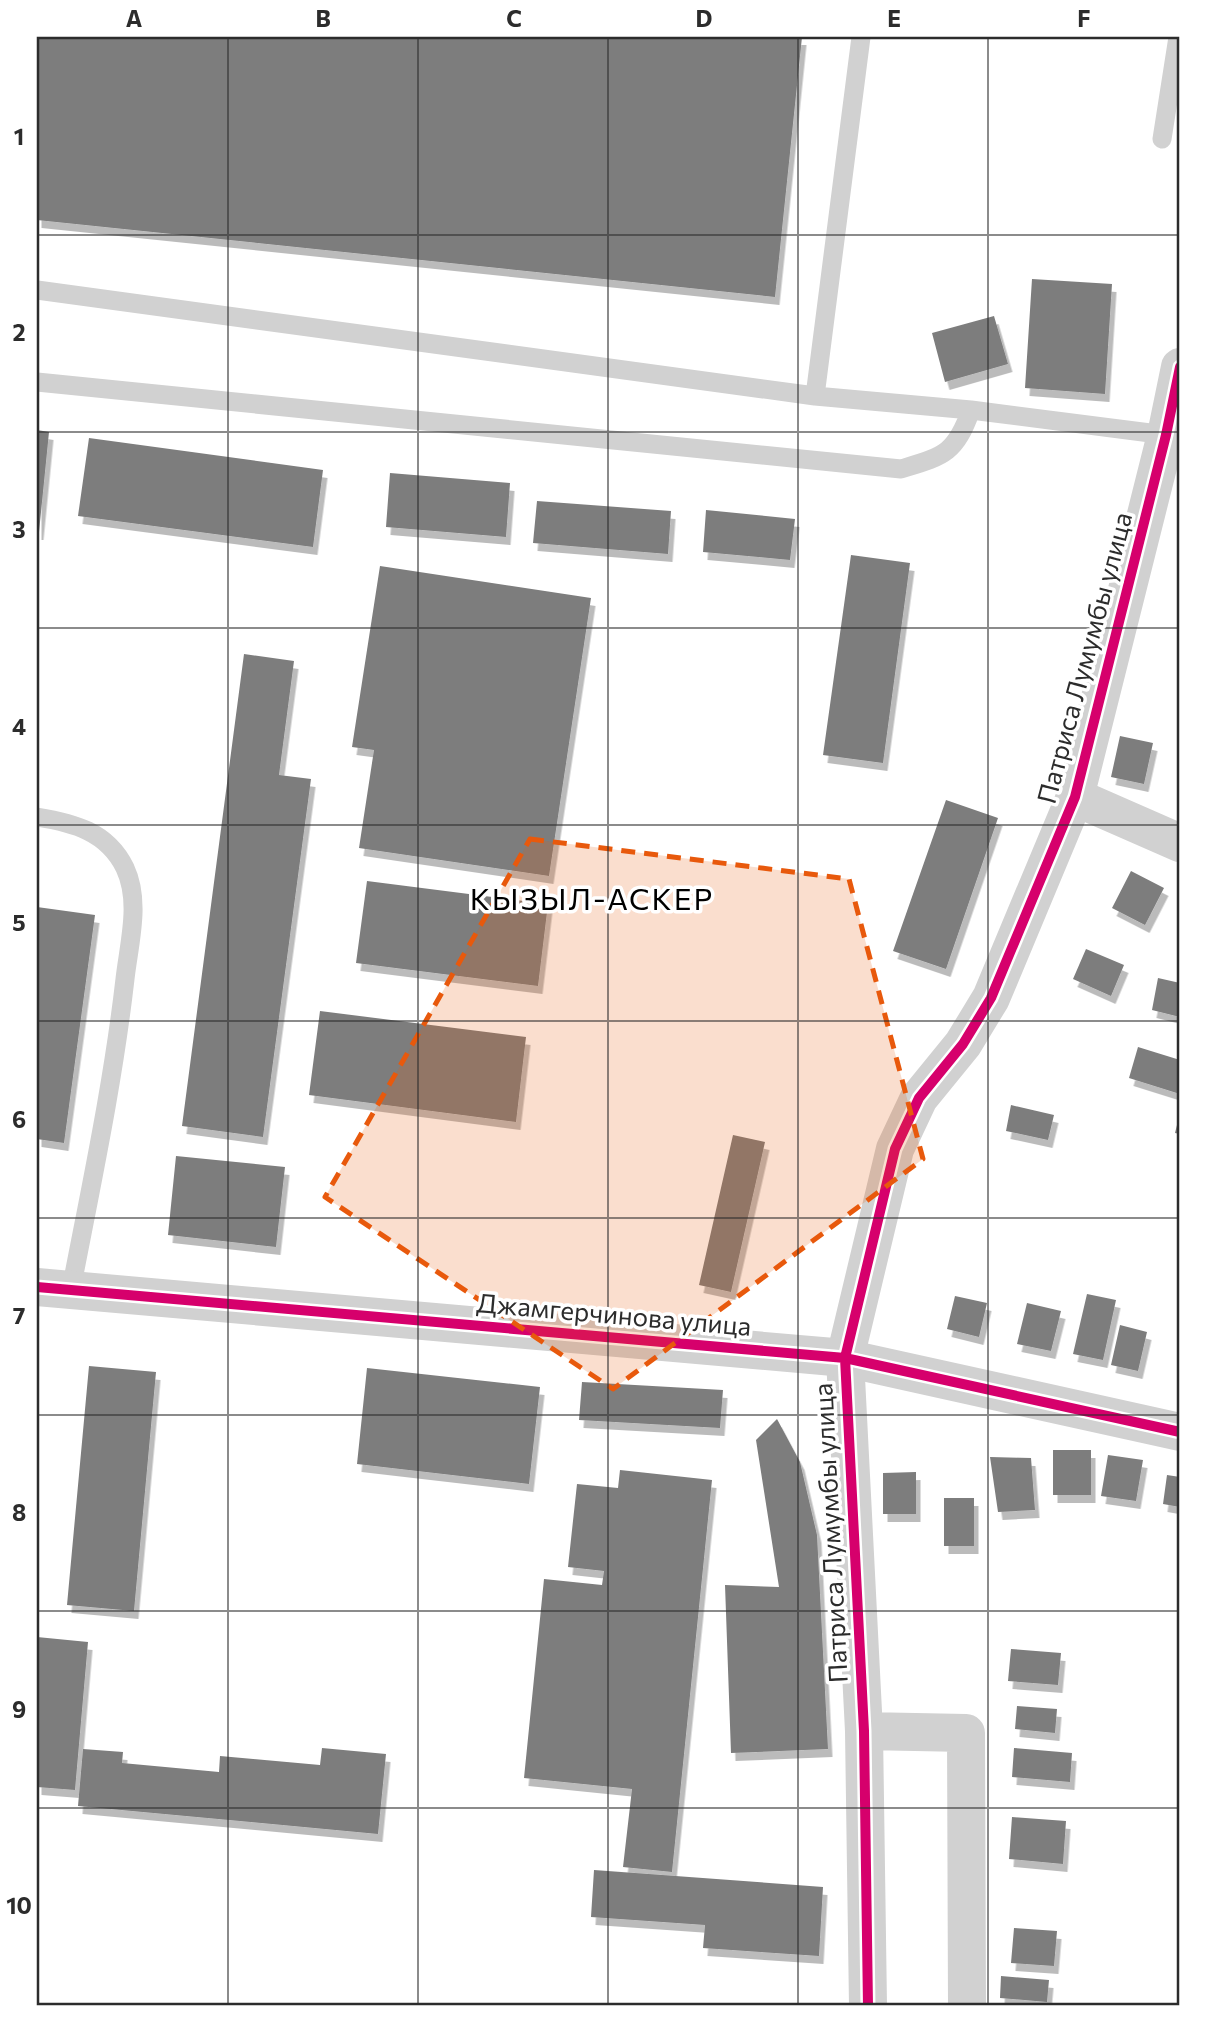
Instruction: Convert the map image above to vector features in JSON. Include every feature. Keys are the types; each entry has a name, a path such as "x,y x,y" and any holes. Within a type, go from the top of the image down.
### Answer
{"street":[{"name":"Патриса Лумумбы улица","path":"868,2006 864,1731 845,1358 895,1149 919,1098 963,1044 991,998 1075,797 1173,437 1180,366"},
{"path":"1075,797 1180,843"},
{"name":"Джамгерчинова улица","path":"54,1288 845,1358 1180,1432"},
{"path":"864,1731 966,1733 967,2006"}],"lane":[{"path":"815,396 861,37"},
{"path":"1162,139 1178,37"},
{"path":"37,290 815,396 971,410 1173,437"},
{"path":"37,382 901,469 930,461 952,449 971,410"},
{"path":"37,817 74,824 105,841 125,868 134,900 116,1061 54,1288"}],"highlighted area":[{"path":"530,839 849,879 923,1159 613,1389 325,1197"}],"building":[{"path":"37,37 802,37 775,297 37,220"},
{"path":"1032,279 1112,284 1105,394 1025,388"},
{"path":"994,316 1008,364 945,382 932,333"},
{"path":"37,430 49,432 39,532 37,532"},
{"path":"89,438 323,470 313,547 78,516"},
{"path":"390,473 510,483 506,537 386,527"},
{"path":"537,501 671,511 668,554 533,543"},
{"path":"706,510 795,519 790,560 703,552"},
{"path":"851,555 910,563 883,763 823,755"},
{"path":"380,566 591,598 549,876 359,848 374,750 352,747"},
{"path":"244,654 294,661 279,775 311,779 263,1137 182,1126"},
{"path":"1120,736 1153,743 1144,784 1111,777"},
{"path":"946,800 998,818 946,969 893,951"},
{"path":"1131,871 1164,888 1145,925 1112,908"},
{"path":"367,881 548,904 538,986 356,963"},
{"path":"37,907 95,915 64,1143 37,1139"},
{"path":"1086,949 1124,965 1111,996 1073,979"},
{"path":"1158,978 1180,983 1180,1017 1152,1010"},
{"path":"320,1011 526,1037 516,1122 309,1095"},
{"path":"1138,1047 1180,1060 1180,1094 1129,1078"},
{"path":"1011,1105 1054,1115 1048,1140 1006,1131"},
{"path":"1180,1117 1180,1134 1175,1133"},
{"path":"733,1135 765,1142 731,1292 699,1285"},
{"path":"176,1156 285,1167 276,1247 168,1235"},
{"path":"1087,1294 1116,1300 1103,1360 1073,1354"},
{"path":"955,1296 987,1303 979,1337 947,1329"},
{"path":"1027,1303 1061,1311 1051,1351 1017,1344"},
{"path":"1120,1325 1147,1332 1138,1371 1111,1365"},
{"path":"89,1366 156,1372 134,1611 67,1605"},
{"path":"367,1368 540,1387 529,1484 357,1464"},
{"path":"582,1382 723,1390 720,1428 579,1420"},
{"path":"777,1419 800,1462 817,1535 828,1749 731,1753 725,1585 779,1587 756,1440"},
{"path":"1053,1450 1091,1450 1091,1495 1053,1495"},
{"path":"1108,1455 1143,1460 1136,1501 1101,1496"},
{"path":"990,1457 1031,1458 1035,1510 998,1512"},
{"path":"620,1470 712,1480 672,1872 623,1867 632,1789 524,1778 544,1579 602,1585 604,1571 568,1567 577,1484 618,1488"},
{"path":"916,1472 916,1514 883,1514 883,1473"},
{"path":"1167,1475 1180,1477 1180,1507 1163,1504"},
{"path":"944,1498 974,1498 974,1546 944,1546"},
{"path":"37,1637 88,1642 75,1790 37,1787"},
{"path":"1011,1649 1061,1653 1058,1685 1008,1681"},
{"path":"1017,1706 1057,1709 1055,1733 1015,1729"},
{"path":"322,1748 386,1754 378,1834 78,1806 83,1749 123,1752 122,1763 219,1772 220,1756 320,1765"},
{"path":"1014,1748 1072,1753 1070,1782 1012,1777"},
{"path":"1012,1817 1066,1821 1063,1864 1009,1859"},
{"path":"594,1870 823,1887 819,1956 703,1948 705,1925 591,1917"},
{"path":"1014,1928 1057,1931 1054,1966 1011,1963"},
{"path":"1001,1976 1049,1980 1047,2002 1000,1998"}],"cycle path":[{"path":"868,2006 864,1731 845,1358 895,1149 919,1098 963,1044 991,998 1075,797 1166,435 1180,367"},
{"path":"37,1287 845,1358 1180,1432"}],"district":[{"name":"КЫЗЫЛ-АСКЕР","path":"592,900"}]}
